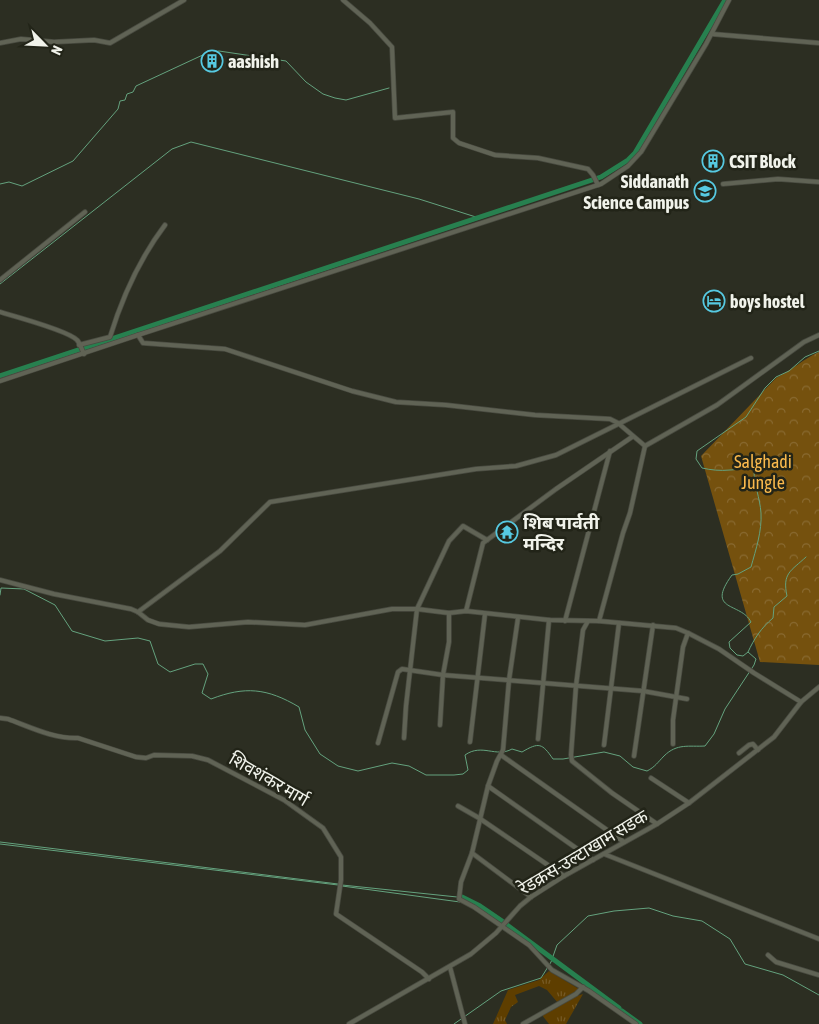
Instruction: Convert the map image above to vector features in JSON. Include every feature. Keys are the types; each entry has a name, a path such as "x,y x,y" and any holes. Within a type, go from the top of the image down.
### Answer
{"street":[{"path":"0,43 21,39 54,42 94,40 110,43 184,0"},
{"path":"343,0 370,23 392,47 395,118 453,112 453,138 458,143 496,155 538,158 575,165 588,169 598,184"},
{"path":"0,381 83,352 239,304 598,184 628,166 641,152 712,34 729,0"},
{"path":"712,34 819,43"},
{"path":"723,184 778,179 819,182"},
{"path":"0,280 85,212"},
{"path":"79,346 110,337 118,309 142,262 165,225"},
{"path":"0,312 39,323 68,335 77,340 83,352"},
{"path":"138,335 143,343 225,349 352,391 396,402 446,405 535,415 610,419 618,423 632,437 645,446"},
{"path":"599,621 630,513 645,446 717,405 804,342 819,335"},
{"path":"138,612 220,551 270,502 476,469 516,466 556,455 750,358"},
{"path":"466,611 483,543 632,437"},
{"path":"566,621 610,451"},
{"path":"404,738 418,609 449,542 463,526 487,540"},
{"path":"0,580 54,594 131,609 148,620 159,624 189,627 248,622 305,625 392,608 449,613 466,611 549,620 653,624 676,628 719,649 748,670 801,702"},
{"path":"440,725 443,675 449,642 449,613"},
{"path":"470,742 485,614"},
{"path":"518,618 509,680 502,753 488,786 472,853 461,882 459,900 474,907 529,945 552,970 583,987 636,1024"},
{"path":"538,739 549,620"},
{"path":"588,621 583,630 576,686 572,761 612,793 657,824"},
{"path":"604,745 619,623"},
{"path":"634,756 653,624"},
{"path":"673,744 676,696 684,642 688,633"},
{"path":"378,743 398,672 402,669 443,675 643,692 687,699"},
{"name":"रेडक्रस-उल्टाखाम सडक","path":"349,1024 471,954 531,897 564,876 657,824 689,803 774,737 801,702 819,687"},
{"name":"शिवशंकर मार्ग","path":"0,718 54,735 78,738 146,758 182,755 200,758 284,800 323,828 341,857 341,883 336,914 422,972 429,979"},
{"path":"739,753 753,744 758,750"},
{"path":"502,753 624,842"},
{"path":"651,778 689,803"},
{"path":"488,786 593,860"},
{"path":"458,806 479,818 564,876"},
{"path":"472,853 531,897"},
{"path":"604,854 819,939"},
{"path":"768,955 776,962 819,975"},
{"path":"450,967 465,1023"},
{"path":"523,1024 576,994 583,987"}],"green space":[{"name":"Salghadi Jungle","path":"819,352 819,665 760,662 701,456 776,378"},
{"path":"549,971 579,989 558,1003 547,990 539,986 515,995 518,1002 511,1007 505,1020 507,1024 493,1024 508,990 539,980"},
{"path":"583,994 566,1024 549,1024 542,1015 571,998"}],"waterway":[{"path":"0,376 601,177 628,160 635,153 725,0"},
{"path":"0,184 9,182 22,186 73,161 118,109 120,101 125,100 127,94 133,92 136,86 207,53 219,51 286,61 306,82 323,94 335,98 346,100 389,88"},
{"path":"0,284 172,149 191,142 419,199 479,218"},
{"path":"0,595 1,588 24,589 55,605 72,631 105,641 138,638 150,641 158,664 170,672 195,664 203,664 208,674 202,693 211,699 235,692 256,691 277,696 299,707 305,730 320,754 338,766 358,771 392,763 409,766 426,775 454,775 463,774 468,770 465,755 471,752 477,750 500,752 512,749 522,752 532,747 540,746 553,759 604,752 620,756 633,767 647,771 669,752 678,747 705,746 714,734 725,709 756,659 748,652 743,656 737,655 730,648 729,642 751,622 740,611 728,605 722,595 732,575 751,567 757,547 761,526 761,513 754,470 745,468 733,470 702,468 696,459 697,451 746,417 765,388 776,377 789,371 805,357 819,351"},
{"path":"748,652 758,634 773,618 774,607 787,596 786,582 789,573 806,557"},
{"path":"0,842 338,884"},
{"path":"0,844 338,885"},
{"path":"342,885 457,897"},
{"path":"342,886 460,902"},
{"path":"462,897 480,906 502,921"},
{"path":"454,1024 501,991 541,978 551,962 557,945 588,916 614,911 649,908 673,916 702,921 730,939 745,964 783,975 819,995"},
{"path":"507,925 619,1008"},
{"path":"622,1011 640,1024"}],"place":[{"name":"aashish","path":"212,61"},
{"name":"CSIT Block","path":"713,161"},
{"name":"Siddanath Science Campus","path":"705,191"},
{"name":"boys hostel","path":"714,301"},
{"name":"शिब पार्वती मन्दिर","path":"507,532"}]}
